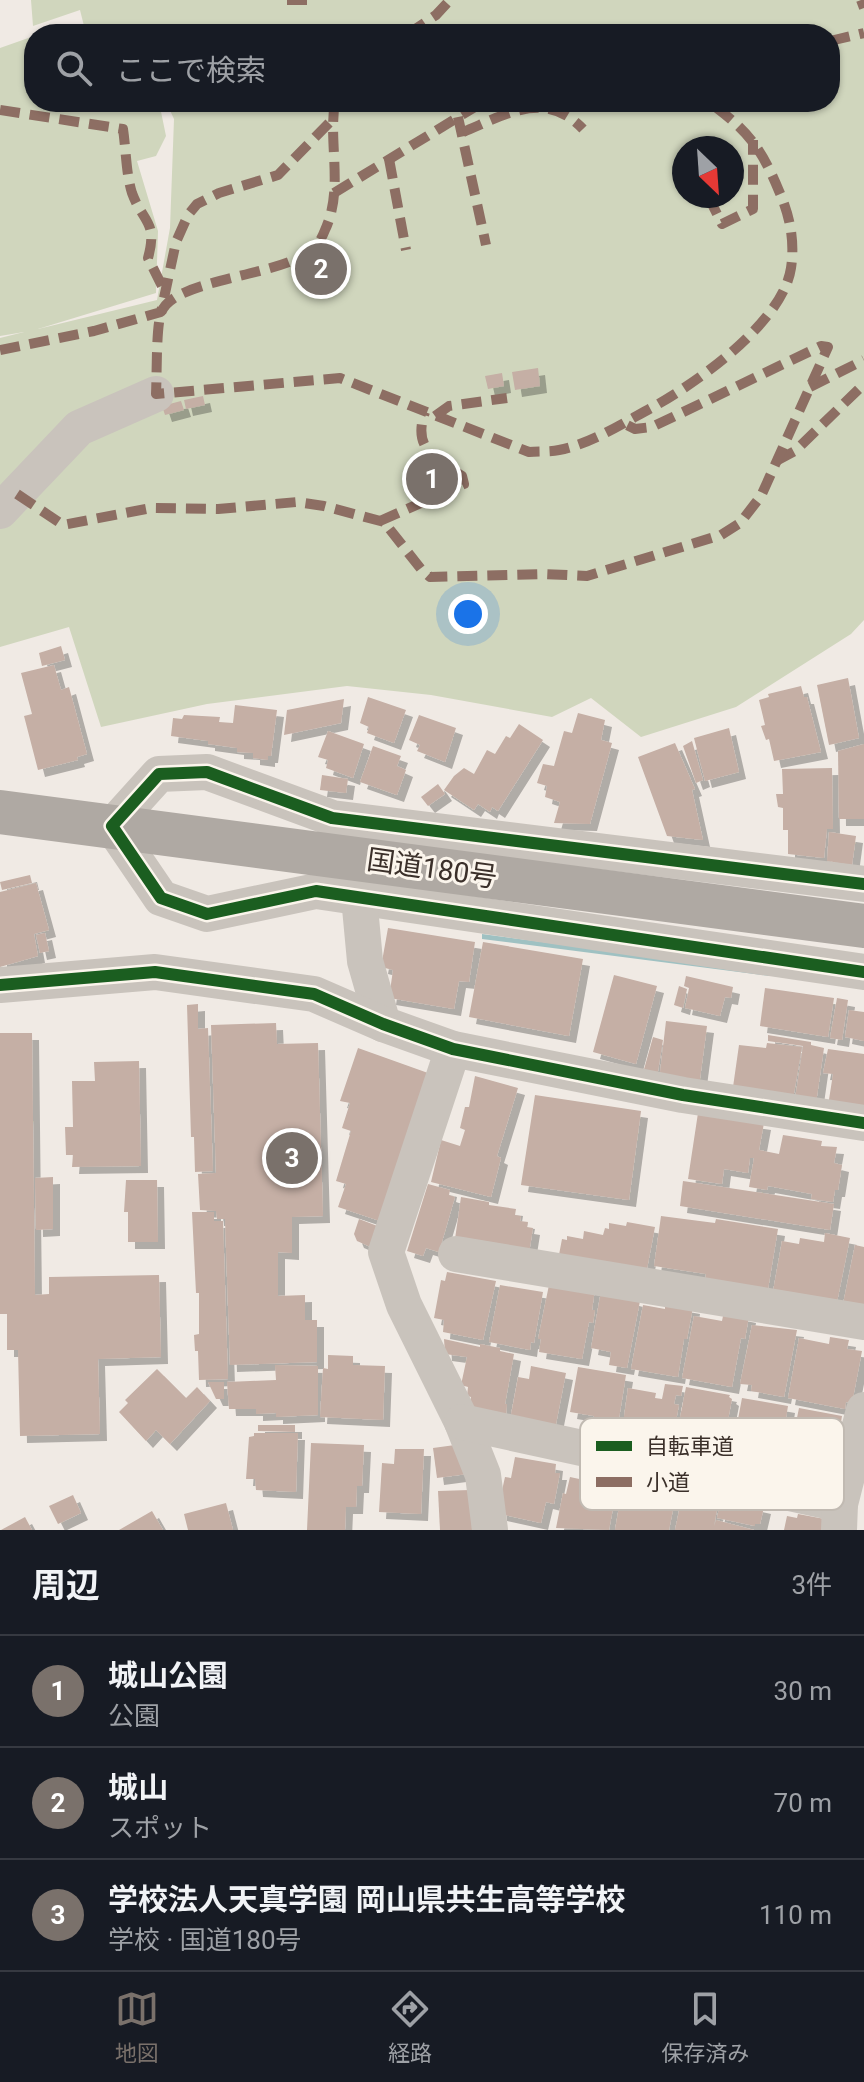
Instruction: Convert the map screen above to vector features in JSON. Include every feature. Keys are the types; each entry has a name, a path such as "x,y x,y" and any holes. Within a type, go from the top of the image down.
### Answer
{"highway":[{"name":"国道180号","path":"0,812 864,926"}],"street":[{"path":"0,511 79,428 156,394"},
{"path":"864,884 332,818 207,772 159,774 112,826 161,898 207,914 316,891 864,972"},
{"path":"359,897 365,961 383,1024"},
{"path":"0,985 155,972 314,994 383,1024 453,1049 683,1095 864,1123"},
{"path":"453,1049 386,1252 404,1305 462,1422 483,1475 490,1530"},
{"path":"456,1254 864,1322"},
{"path":"844,1499 864,1410"},
{"path":"462,1422 580,1452"},
{"path":"812,1510 840,1517"}],"green space":[{"path":"31,0 864,0 864,620 851,634 736,707 641,737 591,698 552,717 431,695 347,686 207,704 101,727 69,627 0,647 0,338 24,332 0,336 0,48 24,40 24,112 161,112 166,136 156,156 137,161 158,231 156,293 38,329 157,300 170,228 174,119 171,112 840,112 840,24 84,24 80,10 33,24"}],"water":[{"path":"482,934 771,972 770,976 482,939"}],"building":[{"path":"538,368 540,386 515,390 512,372"},
{"path":"502,373 504,386 488,389 485,376"},
{"path":"203,396 205,405 186,409 184,400"},
{"path":"181,401 184,410 165,415 162,406"},
{"path":"61,646 65,660 42,666 39,653"},
{"path":"54,665 61,690 69,687 87,754 77,757 78,760 38,770 24,716 32,714 21,673"},
{"path":"848,678 859,738 829,745 817,685"},
{"path":"801,686 804,697 807,697 821,752 774,761 769,739 766,740 761,726 765,725 759,700 769,697 768,694"},
{"path":"368,697 406,710 394,743 367,733 369,727 360,723"},
{"path":"344,699 341,723 284,735 287,710"},
{"path":"235,705 277,710 268,760 253,758 253,753 237,752 237,748 171,736 173,718 182,719 184,715 220,717 219,722 233,723"},
{"path":"578,713 605,720 601,740 612,743 590,824 554,823 560,802 545,797 547,786 537,783 543,764 554,766 564,731 572,733"},
{"path":"419,715 456,728 445,762 417,751 420,745 409,740"},
{"path":"519,724 543,740 498,811 492,807 490,812 478,804 474,810 444,790 464,768 474,774 487,750 495,754 506,736 510,738"},
{"path":"729,728 739,772 705,781 694,738"},
{"path":"328,731 364,744 353,778 326,768 328,760 318,757"},
{"path":"692,741 703,780 696,783 683,746"},
{"path":"675,743 695,789 692,790 703,840 667,836 638,757"},
{"path":"864,744 864,819 839,819 838,751"},
{"path":"373,746 401,756 397,766 406,770 397,795 360,782"},
{"path":"832,768 833,829 827,829 824,858 788,854 788,830 783,830 783,808 778,807 776,794 783,794 782,769"},
{"path":"322,775 348,779 346,793 320,790"},
{"path":"438,784 445,794 428,806 421,797"},
{"path":"829,832 856,836 852,865 827,861"},
{"path":"30,875 32,883 2,890 0,882"},
{"path":"36,883 49,930 34,934 38,956 0,967 0,892"},
{"path":"388,928 475,942 469,982 459,981 454,1009 389,998 393,970 381,967"},
{"path":"45,933 49,951 40,953 36,935"},
{"path":"483,942 583,959 569,1036 469,1017"},
{"path":"614,975 657,986 636,1064 593,1052"},
{"path":"686,976 733,987 731,998 725,997 720,1016 685,1008 689,988 684,986"},
{"path":"679,986 687,989 683,1008 674,1005"},
{"path":"765,988 834,998 828,1037 760,1026"},
{"path":"837,998 848,1000 842,1040 830,1038"},
{"path":"198,1004 198,1029 208,1028 213,1171 195,1172 187,1005"},
{"path":"849,1010 864,1012 864,1041 845,1037"},
{"path":"666,1021 707,1026 699,1086 659,1081"},
{"path":"276,1023 277,1044 318,1043 323,1216 292,1217 292,1253 278,1252 278,1296 305,1295 305,1320 317,1320 317,1362 230,1365 225,1219 217,1219 216,1211 200,1210 198,1174 216,1173 211,1025"},
{"path":"0,1033 32,1033 35,1295 49,1294 49,1277 159,1275 161,1357 98,1359 100,1434 20,1436 18,1350 7,1350 7,1314 0,1314"},
{"path":"768,1035 811,1042 811,1045 824,1048 816,1103 795,1099 803,1046 768,1041"},
{"path":"653,1037 663,1040 657,1077 643,1073"},
{"path":"767,1043 802,1047 793,1099 733,1087 739,1045 766,1048"},
{"path":"358,1048 428,1073 380,1221 338,1207 346,1184 336,1181 351,1131 342,1128 350,1103 340,1101"},
{"path":"828,1049 864,1054 864,1108 828,1106 833,1074 823,1073"},
{"path":"139,1061 141,1166 72,1167 73,1155 66,1155 65,1127 73,1127 72,1081 95,1081 94,1062"},
{"path":"475,1076 518,1088 497,1156 501,1158 491,1197 431,1182 441,1140 460,1146 465,1130 460,1128 465,1107 469,1107"},
{"path":"535,1095 641,1111 629,1200 521,1185"},
{"path":"698,1113 764,1123 759,1150 779,1154 783,1135 822,1141 821,1146 837,1147 834,1163 842,1165 833,1202 811,1199 812,1194 768,1186 767,1190 749,1187 754,1158 750,1158 748,1173 724,1169 722,1184 688,1179"},
{"path":"53,1177 53,1229 36,1230 35,1178"},
{"path":"126,1180 157,1180 158,1242 128,1242 128,1212 124,1212"},
{"path":"683,1181 834,1204 830,1230 680,1206"},
{"path":"428,1184 450,1190 449,1195 455,1197 439,1252 426,1248 423,1256 407,1251"},
{"path":"461,1197 516,1209 515,1215 521,1216 520,1221 528,1222 527,1227 533,1228 529,1253 455,1239"},
{"path":"192,1212 214,1212 214,1221 223,1221 228,1379 199,1380 194,1335 199,1334 199,1293 196,1293"},
{"path":"661,1216 715,1223 716,1219 778,1229 768,1289 705,1283 706,1274 654,1266"},
{"path":"359,1219 380,1227 373,1248 357,1241 354,1234"},
{"path":"627,1222 655,1227 646,1274 558,1260 562,1239 567,1240 567,1236 583,1239 584,1231 603,1235 605,1228 609,1229 609,1223 626,1226"},
{"path":"825,1233 850,1238 836,1307 772,1297 782,1241 799,1244 800,1238 824,1242"},
{"path":"855,1245 864,1247 864,1313 842,1309"},
{"path":"447,1272 496,1281 483,1340 443,1332 444,1320 434,1318 441,1280 445,1281"},
{"path":"550,1280 595,1289 593,1323 589,1322 582,1359 539,1352 541,1339 538,1339"},
{"path":"500,1285 543,1292 530,1350 489,1342"},
{"path":"601,1291 640,1301 627,1368 609,1365 611,1352 591,1348"},
{"path":"665,1302 693,1307 678,1377 631,1369 643,1305 665,1309"},
{"path":"724,1311 749,1316 745,1339 741,1338 732,1387 682,1378 694,1316 722,1321"},
{"path":"752,1325 797,1330 784,1397 751,1391 752,1385 740,1384"},
{"path":"830,1337 849,1340 847,1349 862,1351 852,1403 846,1402 845,1409 788,1398 799,1338 829,1344"},
{"path":"444,1339 500,1348 500,1351 514,1354 505,1404 506,1416 469,1409 471,1397 467,1396 468,1387 461,1385 467,1357 445,1354"},
{"path":"328,1355 353,1356 353,1365 385,1366 383,1420 320,1417 323,1368 328,1369"},
{"path":"275,1365 318,1366 318,1415 276,1417 276,1413 256,1414 256,1409 229,1409 227,1382 276,1380"},
{"path":"531,1366 566,1373 555,1429 510,1420 518,1377 529,1379"},
{"path":"578,1367 626,1375 619,1418 594,1418 570,1412"},
{"path":"157,1369 186,1398 197,1387 210,1401 170,1444 156,1430 146,1441 119,1412 128,1403 125,1400"},
{"path":"208,1382 224,1382 224,1399 216,1399"},
{"path":"665,1384 683,1386 681,1396 676,1395 674,1404 679,1405 677,1418 624,1418 628,1388 656,1393 655,1398 662,1399"},
{"path":"686,1387 730,1395 732,1399 728,1418 680,1418"},
{"path":"742,1398 788,1406 786,1418 738,1418"},
{"path":"799,1408 842,1416 842,1418 797,1418"},
{"path":"258,1425 295,1425 295,1432 258,1431"},
{"path":"254,1433 298,1433 296,1492 256,1490 255,1479 246,1479 249,1437"},
{"path":"311,1443 364,1445 362,1486 357,1486 356,1507 346,1507 345,1530 307,1530"},
{"path":"455,1445 467,1474 437,1478 433,1448"},
{"path":"395,1449 424,1449 421,1514 379,1512 382,1463 394,1464"},
{"path":"515,1457 556,1464 555,1473 560,1473 554,1504 546,1502 541,1523 500,1514 505,1477 511,1478"},
{"path":"570,1477 580,1479 580,1510 613,1510 609,1530 556,1528 563,1493 566,1494"},
{"path":"470,1490 472,1530 440,1530 438,1491"},
{"path":"73,1495 81,1513 58,1524 49,1506"},
{"path":"226,1503 233,1530 188,1530 184,1514"},
{"path":"618,1510 673,1510 669,1530 615,1530"},
{"path":"679,1510 717,1510 714,1526 716,1520 754,1530 675,1530"},
{"path":"719,1510 763,1510 760,1524 755,1526 717,1518"},
{"path":"152,1511 163,1530 119,1530"},
{"path":"798,1514 830,1520 828,1530 784,1530 787,1516 797,1518"},
{"path":"25,1517 32,1530 1,1530"}],"marked path":[{"path":"287,0 311,0"},
{"path":"423,24 450,0"},
{"path":"861,0 864,8"},
{"path":"840,39 864,33"},
{"path":"0,110 123,129 132,193 150,229 148,258 165,292"},
{"path":"334,112 334,199 320,240 302,256 208,284 170,301 159,320 156,394 340,378 529,452 559,450 583,443 672,396 714,366 756,329 785,288 791,268 792,248 791,229 783,200 752,140 721,112"},
{"path":"334,193 467,112"},
{"path":"463,132 513,112"},
{"path":"558,112 583,129"},
{"path":"458,117 486,245"},
{"path":"0,350 94,331 161,312 176,242 188,215 197,204 219,193 278,175 332,120"},
{"path":"714,208 722,224 753,209 753,140"},
{"path":"389,159 406,250"},
{"path":"17,494 63,525 151,508 218,509 297,502 384,522 430,577 587,576 721,535 740,523 761,496 828,347 821,346 652,427 635,429 623,423"},
{"path":"810,387 864,360"},
{"path":"776,461 795,451 864,384"},
{"path":"435,416 449,406 507,398"},
{"path":"380,521 464,484 462,476 435,458 424,444 422,425 425,412"}],"cycle path":[{"path":"864,884 332,818 207,772 159,774 112,826 161,898 207,914 316,891 864,972"},
{"path":"0,985 155,972 314,994 383,1024 453,1049 683,1095 864,1123"}],"place":[{"name":"城山","path":"321,269"},
{"name":"城山公園","path":"432,479"},
{"name":"学校法人天真学園 岡山県共生高等学校","path":"292,1158"}]}
